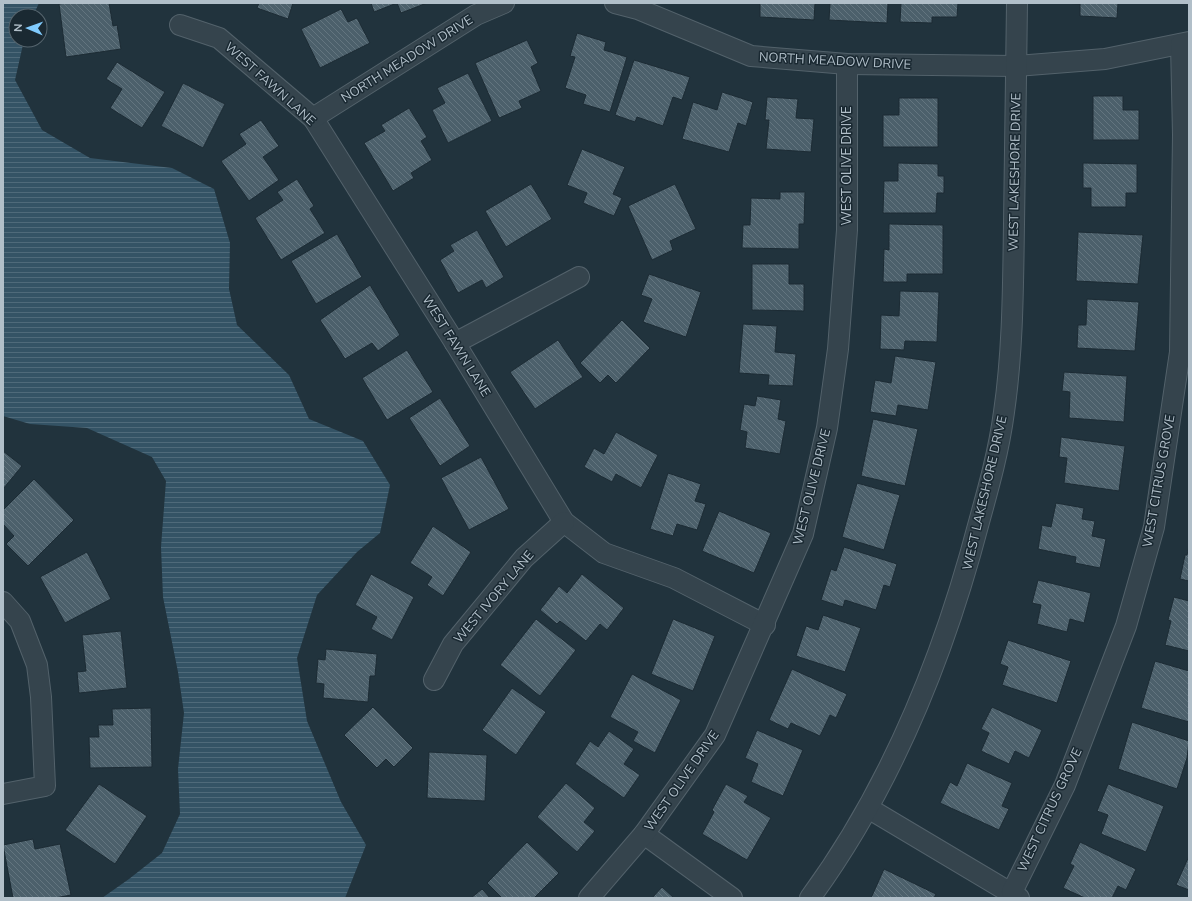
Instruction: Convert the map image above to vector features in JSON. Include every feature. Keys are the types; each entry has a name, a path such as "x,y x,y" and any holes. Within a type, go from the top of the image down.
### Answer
{"street":[{"name":"NORTH MEADOW DRIVE","path":"313,118 476,15 504,3"},
{"name":"NORTH MEADOW DRIVE","path":"615,3 638,9 751,56 847,64 1016,66 1105,59 1185,43"},
{"name":"WEST LAKESHORE DRIVE","path":"810,898 868,808 911,723 945,634 966,572 993,469 1004,412 1012,327 1017,3"},
{"name":"WEST FAWN LANE","path":"180,25 219,38 313,118 455,342 564,522 604,553 674,578 765,625"},
{"name":"WEST CITRUS GROVE","path":"1016,895 1065,784 1126,626 1154,527 1180,352 1185,43"},
{"name":"WEST OLIVE DRIVE","path":"589,898 644,834 716,735 765,625 803,534 827,428 838,349 847,230 847,64"},
{"path":"455,342 579,277"},
{"name":"WEST IVORY LANE","path":"434,680 453,644 524,558 564,522"},
{"path":"3,602 20,622 37,665 41,697 45,786 3,794"},
{"path":"868,808 1016,895"},
{"path":"644,834 732,898"}],"water":[{"path":"3,3 39,3 37,8 8,8 8,48 22,48 15,80 42,130 90,158 172,168 214,189 230,243 229,289 237,325 289,375 309,419 363,441 390,485 380,533 357,552 317,595 297,658 307,721 341,802 366,845 345,898 102,898 162,853 180,814 178,769 184,713 178,672 163,597 161,547 166,481 152,457 87,428 30,424 3,416"}],"building":[{"path":"109,3 113,26 117,25 121,49 66,57 59,4"},
{"path":"259,3 293,3 288,19 257,8"},
{"path":"371,3 397,3 374,12"},
{"path":"397,3 427,3 401,13"},
{"path":"760,3 815,3 814,20 760,17"},
{"path":"830,3 888,3 887,23 829,20"},
{"path":"901,3 958,3 957,17 932,17 932,23 900,22"},
{"path":"1063,3 1118,3 1117,18 1080,16 1080,4"},
{"path":"341,9 348,22 357,18 370,43 320,68 301,29"},
{"path":"577,33 606,42 604,50 627,57 610,112 583,104 586,95 565,88 575,57 570,56"},
{"path":"527,40 538,63 531,67 541,91 519,101 522,108 499,118 475,63"},
{"path":"634,60 690,77 682,100 673,97 663,126 637,117 635,122 615,115"},
{"path":"117,62 165,92 142,128 110,108 122,89 106,79"},
{"path":"468,73 492,121 448,143 432,110 445,103 437,88"},
{"path":"183,83 225,104 203,148 161,126"},
{"path":"722,92 753,102 746,126 738,123 729,152 682,139 693,102 717,110"},
{"path":"1093,96 1123,96 1123,110 1139,110 1139,140 1093,140"},
{"path":"767,97 798,99 796,118 814,119 811,152 766,149 769,120 765,120"},
{"path":"899,98 938,98 938,147 883,147 883,115 899,115"},
{"path":"409,108 427,137 421,141 432,160 411,173 414,178 393,191 364,143 385,131 381,125"},
{"path":"261,120 279,146 263,157 279,180 249,201 221,161 246,144 239,134"},
{"path":"582,149 625,167 613,194 622,198 614,216 583,203 587,193 567,185"},
{"path":"898,163 938,164 938,176 944,176 944,193 937,193 936,213 883,213 884,181 898,181"},
{"path":"1083,163 1137,164 1137,193 1126,193 1126,207 1091,207 1091,188 1083,188"},
{"path":"297,179 314,206 310,209 325,233 281,260 255,218 283,200 277,192"},
{"path":"531,184 552,219 506,247 485,211"},
{"path":"675,184 696,229 670,241 673,250 652,260 628,206"},
{"path":"780,192 805,192 804,224 799,224 799,249 742,248 743,225 750,225 751,198 780,199"},
{"path":"889,224 943,225 943,274 907,274 907,282 883,282 884,249 889,250"},
{"path":"477,230 504,277 486,288 482,280 458,293 440,260 454,251 450,245"},
{"path":"1078,232 1143,235 1138,284 1076,281"},
{"path":"337,234 362,277 316,304 291,261"},
{"path":"752,264 789,264 789,284 804,284 804,311 752,310"},
{"path":"649,274 701,292 686,337 643,322 652,299 641,295"},
{"path":"370,285 400,335 378,351 372,343 345,359 320,320"},
{"path":"900,291 939,292 937,342 905,341 904,350 880,349 881,315 899,316"},
{"path":"1087,299 1139,302 1135,351 1077,348 1078,325 1086,325"},
{"path":"622,320 650,348 616,383 608,375 600,383 580,363"},
{"path":"743,324 777,326 775,352 796,354 793,386 768,385 769,375 739,373"},
{"path":"558,340 583,377 535,409 510,372"},
{"path":"407,350 433,392 387,420 362,378"},
{"path":"895,356 936,362 928,410 898,405 896,416 870,412 875,380 891,383"},
{"path":"1064,372 1127,376 1124,422 1069,418 1070,392 1062,391"},
{"path":"757,396 781,400 778,419 786,421 780,454 745,448 747,432 740,430 744,404 755,406"},
{"path":"440,398 470,446 440,466 409,418"},
{"path":"873,419 918,429 905,486 861,476"},
{"path":"616,432 658,455 641,488 616,474 612,482 584,467 594,448 604,454"},
{"path":"1061,437 1125,446 1119,491 1064,483 1067,458 1059,457"},
{"path":"3,451 22,466 3,489"},
{"path":"481,457 509,509 469,530 441,478"},
{"path":"668,473 701,484 695,501 706,504 697,530 677,524 673,536 650,529"},
{"path":"34,479 74,520 28,566 6,544 14,536 3,524 3,510"},
{"path":"857,483 900,495 884,550 842,537"},
{"path":"1056,503 1084,508 1082,519 1095,521 1092,536 1106,539 1100,568 1075,563 1076,557 1038,549 1042,525 1051,527"},
{"path":"719,511 771,533 754,573 702,551"},
{"path":"433,526 471,552 443,596 427,585 432,577 410,563"},
{"path":"1189,546 1189,581 1180,579 1185,555 1187,555"},
{"path":"844,547 897,564 890,587 884,585 876,610 845,600 843,607 821,600 831,569 836,571"},
{"path":"87,552 111,599 65,623 40,577"},
{"path":"371,574 414,597 392,640 371,629 377,617 355,605"},
{"path":"582,574 624,608 607,630 600,624 586,641 560,621 557,624 540,610 559,586 567,593"},
{"path":"1038,580 1091,593 1084,623 1070,619 1067,632 1037,624 1041,605 1032,603"},
{"path":"1174,597 1189,601 1189,651 1165,645 1171,621 1168,620"},
{"path":"823,615 861,628 845,672 796,656 806,626 818,630"},
{"path":"536,619 576,650 540,696 500,665"},
{"path":"673,619 715,636 693,691 651,674"},
{"path":"121,631 127,688 79,693 77,672 86,671 82,635"},
{"path":"1008,640 1071,661 1057,703 1002,685 1008,667 1000,664"},
{"path":"326,649 377,654 375,676 370,676 368,702 323,698 324,684 316,683 318,659 325,660"},
{"path":"1155,661 1189,671 1189,722 1141,708"},
{"path":"792,669 847,694 836,718 830,715 820,736 791,723 788,729 769,720"},
{"path":"632,674 681,700 655,753 633,741 638,732 610,717"},
{"path":"512,688 546,712 516,755 482,730"},
{"path":"373,707 413,748 394,767 386,759 377,768 344,735"},
{"path":"992,707 1042,730 1029,758 1015,751 1009,764 981,751 989,733 981,729"},
{"path":"151,708 152,767 90,768 89,737 99,737 98,725 113,725 112,709"},
{"path":"1132,722 1189,741 1187,758 1177,789 1118,769"},
{"path":"757,730 803,750 783,796 751,782 758,764 745,758"},
{"path":"609,731 634,749 624,764 640,775 624,798 575,764 590,741 598,747"},
{"path":"429,752 487,755 485,801 427,798"},
{"path":"967,763 1012,783 1002,806 1009,809 999,830 940,803 950,782 957,786"},
{"path":"566,783 595,808 584,822 595,831 577,852 537,817"},
{"path":"99,784 147,816 115,864 65,830"},
{"path":"726,784 748,796 744,802 771,818 747,860 702,834 714,812 712,810"},
{"path":"1108,784 1164,806 1146,852 1101,834 1108,815 1097,811"},
{"path":"33,839 35,849 60,844 71,895 55,898 13,898 3,845"},
{"path":"527,842 559,873 534,898 502,898 487,883"},
{"path":"1080,842 1136,869 1126,890 1118,886 1112,898 1085,898 1063,888 1074,866 1070,864"},
{"path":"1189,856 1189,890 1176,885"},
{"path":"884,869 936,894 934,898 871,898"},
{"path":"662,887 674,898 652,898"},
{"path":"482,889 490,898 471,898"}]}
